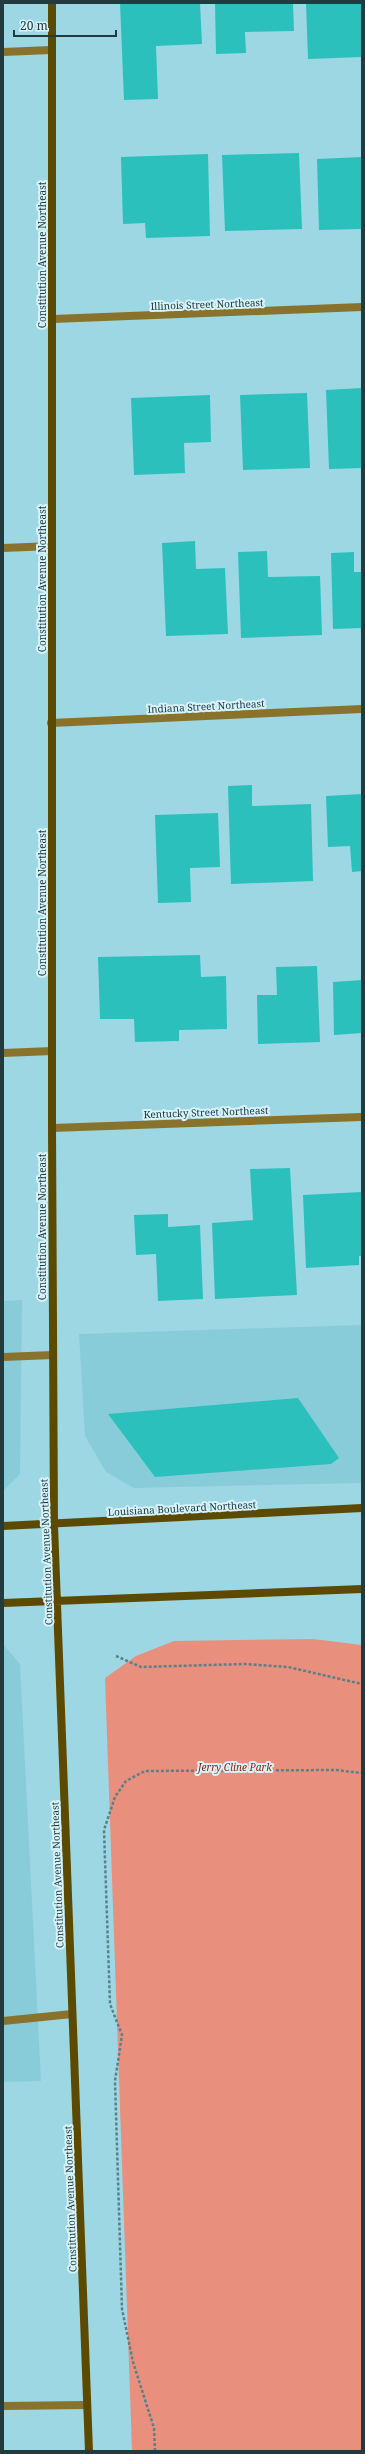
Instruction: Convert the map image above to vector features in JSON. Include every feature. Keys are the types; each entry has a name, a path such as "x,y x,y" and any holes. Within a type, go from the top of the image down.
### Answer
{"street":[{"name":"Constitution Avenue Northeast","path":"52,3 53,319 51,723 54,1525 89,2451"},
{"path":"3,52 51,50"},
{"name":"Illinois Street Northeast","path":"53,319 362,307"},
{"path":"3,548 52,546"},
{"name":"Indiana Street Northeast","path":"51,723 362,709"},
{"path":"3,1053 52,1051"},
{"name":"Kentucky Street Northeast","path":"52,1128 362,1116"},
{"path":"3,1357 53,1355"},
{"name":"Louisiana Boulevard Northeast","path":"3,1526 54,1525 362,1508"},
{"path":"3,1603 362,1589"},
{"path":"3,2021 72,2014"},
{"path":"3,2406 87,2405"}],"path":[{"path":"116,1656 141,1666 244,1664 288,1668 322,1673 362,1684"},
{"path":"155,2451 154,2428 133,2362 122,2309 116,2081 122,2035 110,2004 104,1830 115,1797 126,1781 145,1771 336,1770 362,1773"}],"shaded area":[{"path":"22,1300 20,1474 3,1491 3,1301"},
{"path":"362,1325 362,1483 134,1488 106,1472 85,1436 79,1334"},
{"path":"3,1644 20,1664 41,2081 3,2082"}],"green space":[{"name":"Jerry Cline Park","path":"313,1639 362,1645 362,2451 132,2451 105,1678 136,1656 174,1641"}],"building":[{"path":"120,3 200,3 202,44 156,46 158,99 124,100"},
{"path":"215,3 293,3 294,31 245,32 246,53 216,54"},
{"path":"306,3 362,3 362,57 308,59"},
{"path":"299,153 302,229 225,231 222,155"},
{"path":"208,154 210,236 146,238 145,223 123,224 121,157"},
{"path":"362,157 362,229 319,230 317,159"},
{"path":"362,388 362,468 329,469 326,390"},
{"path":"307,393 310,468 243,470 240,395"},
{"path":"210,395 211,442 184,443 185,473 134,475 131,398"},
{"path":"195,541 196,569 225,568 228,634 166,636 162,543"},
{"path":"267,551 268,577 320,576 322,635 241,638 238,552"},
{"path":"354,552 354,572 362,572 362,628 333,629 331,553"},
{"path":"252,785 252,806 311,804 313,881 231,884 228,786"},
{"path":"362,794 362,871 352,872 350,846 328,847 326,796"},
{"path":"218,813 220,867 190,868 191,902 158,903 155,815"},
{"path":"200,955 201,977 226,976 227,1029 179,1030 179,1041 135,1042 134,1019 100,1019 98,957"},
{"path":"317,966 320,1042 258,1044 257,995 277,995 276,967"},
{"path":"362,980 362,1033 334,1035 333,982"},
{"path":"290,1168 297,1295 215,1299 212,1223 253,1220 250,1169"},
{"path":"362,1192 362,1256 359,1256 359,1265 306,1268 303,1195"},
{"path":"168,1214 168,1227 200,1225 203,1299 158,1301 156,1254 136,1255 134,1215"},
{"path":"298,1398 339,1458 331,1464 155,1477 108,1414"}]}
